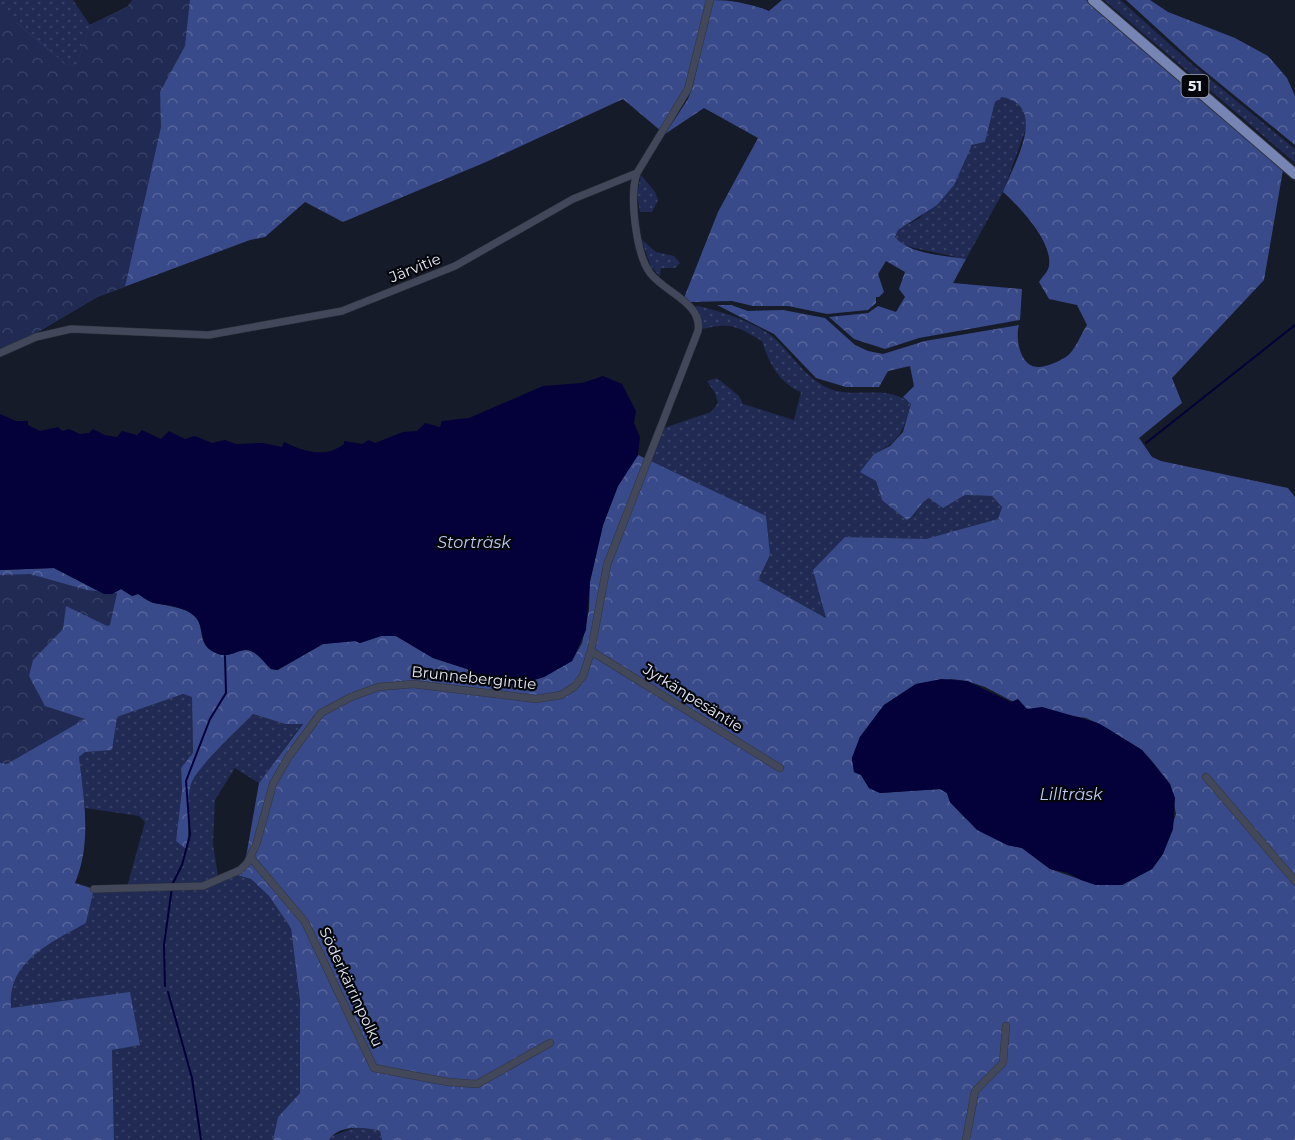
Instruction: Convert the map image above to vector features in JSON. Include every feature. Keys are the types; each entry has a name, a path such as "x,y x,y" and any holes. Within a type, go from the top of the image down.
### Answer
{"main road":[{"name":"51","path":"1093,0 1295,174"}],"street":[{"path":"637,173 688,89 710,0"},
{"name":"Järvitie","path":"0,353 36,337 71,329 209,335 342,311 464,262 573,199 637,173"},
{"name":"Brunnebergintie","path":"251,858 273,784 309,727 326,709 366,691 401,684 447,686 525,698 554,697 567,692 579,682 591,651 607,565 699,326 698,319 688,305 659,283 643,261 634,199 637,173"},
{"name":"Jyrkänpesäntie","path":"591,651 780,768"},
{"path":"1206,777 1295,881"},
{"path":"94,890 203,886 233,874 251,858"},
{"name":"Söderkärrinpolku","path":"251,858 305,922 374,1068 448,1082 477,1084 550,1043"},
{"path":"966,1140 975,1091 1003,1064 1006,1026"}],"green space":[{"path":"0,0 73,0 90,25 77,65 67,66 17,23 0,18"},
{"path":"133,0 709,0 690,80 661,131 623,99 486,162 343,222 305,202 265,237 250,240 97,297 24,340 0,18 17,23 68,66 77,65 90,25 127,7"},
{"path":"133,0 190,0 185,46 160,92 161,127 125,287 97,297 0,354 0,9 68,66 77,65 90,25 127,7"},
{"path":"712,0 741,3 769,11 782,0 1086,0 1283,170 1264,280 1172,378 1182,403 1139,438 1152,457 1161,461 1288,488 1295,497 1295,1140 382,1140 380,1131 353,1128 339,1131 329,1140 273,1140 278,1117 300,1093 300,1002 291,928 269,896 251,879 233,874 247,863 246,857 259,783 303,724 285,724 253,714 209,759 191,784 186,849 176,841 182,789 181,768 193,753 192,697 183,694 117,717 112,750 85,752 79,757 85,836 84,852 75,883 94,889 86,923 34,955 24,965 12,991 11,1008 130,992 140,1045 112,1050 114,1140 0,1140 0,570 54,568 104,594 112,594 121,589 132,596 138,594 152,602 183,609 197,619 203,640 212,651 228,655 243,650 251,651 271,669 278,670 323,644 355,641 360,643 381,636 396,636 433,658 467,669 481,677 517,685 544,677 572,661 582,643 589,610 590,582 603,525 618,486 638,455 766,516 770,555 758,580 826,618 813,570 845,537 926,539 998,519 1002,507 992,496 965,495 943,508 929,498 907,520 882,500 876,481 860,472 874,454 890,446 903,432 911,404 903,397 914,386 910,366 888,371 879,387 846,387 816,378 774,334 717,305 731,305 748,311 783,310 825,318 855,345 883,354 925,341 1019,325 1020,351 1027,363 1042,367 1066,357 1075,347 1087,325 1077,305 1049,299 1039,282 1049,266 1046,246 1034,226 1003,192 1024,137 1026,124 1024,112 1016,103 1002,97 995,102 985,142 972,145 954,185 937,205 898,230 895,237 901,243 918,251 966,259 953,283 1022,289 1020,320 919,338 885,349 854,339 829,317 868,313 878,306 896,312 905,297 899,289 905,272 886,261 878,274 884,292 876,297 876,303 868,310 827,314 788,306 753,306 732,301 689,302 684,298 718,212 758,138 704,108 665,134 688,99","holes":["951,679 985,687 1027,709 1086,718 1142,750 1170,784 1176,814 1163,854 1152,869 1122,885 1096,885 1050,869 1022,848 1007,845 965,818 950,802 947,793 940,789 880,793 869,788 861,775 854,772 852,758 860,737 884,705 916,684"]},
{"path":"1104,0 1120,0 1194,66 1295,149 1295,163"},
{"path":"1126,0 1150,0 1168,12 1235,38 1268,56 1287,78 1295,96 1295,145 1196,64"},
{"path":"1001,96 1013,99 1023,107 1028,123 1003,192 966,259 901,245 895,237 898,230 920,218 973,145 985,142 995,102"},
{"path":"641,175 655,192 658,200 652,212 640,212 637,193"},
{"path":"641,239 656,252 674,256 680,263 675,268 661,268 660,276 651,267"},
{"path":"698,306 738,318 758,327 774,338 812,378 828,388 849,393 892,394 911,404 906,422 899,435 890,445 874,454 876,481 882,500 914,516 922,501 930,497 943,508 965,495 992,496 1002,507 998,519 926,540 845,537 827,618 758,580 770,555 644,458 655,431 711,412 718,403 707,381 717,378 739,396 743,404 794,420 801,392 781,378 768,357 762,341 734,327 720,326 702,329 693,307"},
{"path":"30,574 87,590 117,593 110,625 107,626 66,606 63,629 33,660 29,676 45,706 85,719 7,764 0,763 0,575"},
{"path":"183,694 192,697 193,754 181,768 182,789 176,841 187,848 191,783 210,758 253,714 285,724 303,723 259,783 235,768 215,800 213,844 218,876 233,874 251,879 269,896 291,927 300,1004 300,1093 278,1117 273,1140 114,1140 112,1050 139,1045 10,1008 17,976 25,964 45,946 86,923 94,889 127,887 145,822 139,816 85,808 79,757 117,717"},
{"path":"360,1126 380,1131 382,1140 329,1140 332,1136"}],"water":[{"name":"Storträsk","path":"603,376 622,384 636,411 634,423 640,437 638,455 618,486 603,525 590,581 586,630 572,661 544,677 517,685 481,677 467,669 433,658 396,636 381,636 360,643 355,641 323,644 277,670 271,669 251,651 243,650 221,655 211,650 205,642 197,619 183,609 152,602 138,594 132,596 121,589 112,594 104,594 54,568 0,570 0,414 16,421 28,421 28,425 40,431 58,427 62,431 69,429 80,434 89,433 93,429 105,435 117,437 122,431 137,435 142,430 161,439 169,431 185,439 195,436 212,443 225,440 236,444 263,443 282,447 284,442 306,451 322,452 337,449 344,444 344,441 362,444 369,440 375,443 403,432 417,431 425,423 440,427 442,421 469,418 543,386 582,383"},
{"name":"Lillträsk","path":"941,679 967,681 1011,702 1018,699 1027,709 1042,707 1098,723 1142,750 1170,784 1175,798 1173,829 1163,854 1152,869 1122,885 1096,885 1068,873 1050,869 1022,848 1007,845 977,830 950,802 947,793 940,789 880,793 869,788 861,775 854,772 852,758 860,737 884,705 916,684"}],"waterway":[{"path":"1146,443 1295,325"},
{"path":"173,883 182,865 190,835 186,781 210,719 226,693 225,656"},
{"path":"165,986 164,945 172,887"},
{"path":"168,992 192,1078 201,1140"}]}
